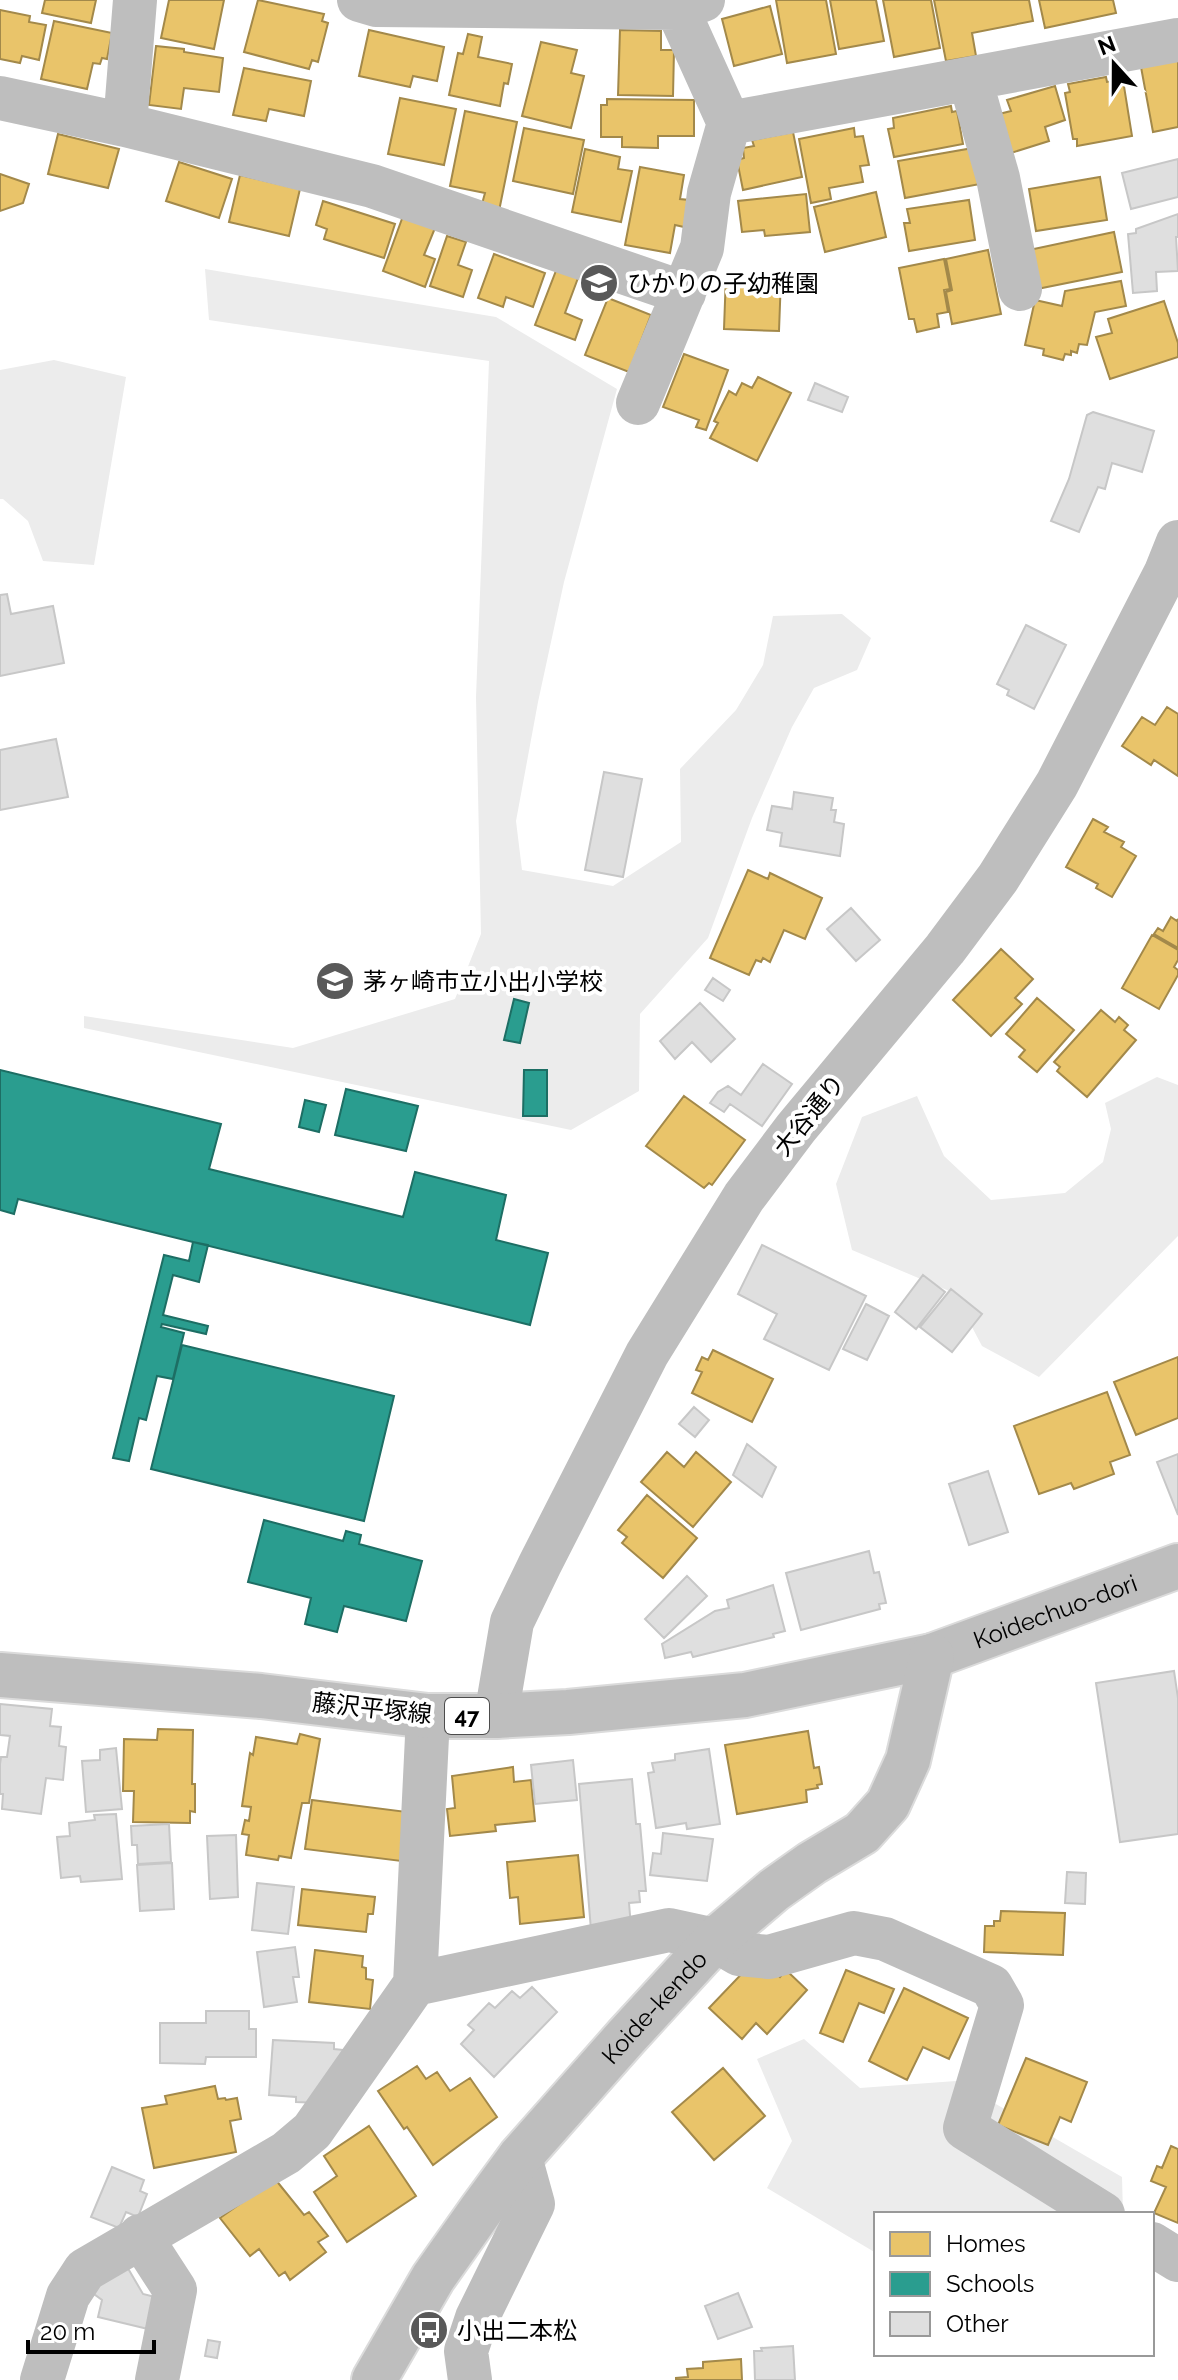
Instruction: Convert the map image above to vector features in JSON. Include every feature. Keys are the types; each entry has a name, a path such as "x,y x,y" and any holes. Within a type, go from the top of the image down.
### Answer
{"street":[{"path":"125,125 135,0"},
{"path":"359,0 376,5 691,4 729,123 709,193 702,248 638,403"},
{"path":"729,123 1178,40"},
{"path":"970,79 998,178 1020,289"},
{"path":"0,98 125,125 372,186 684,293"},
{"name":"大谷通り","path":"496,1716 512,1622 647,1354 744,1197 796,1128 945,949 998,878 1057,784 1166,572 1178,542"},
{"name":"Koidechuo-dori","path":"932,1656 1178,1566"},
{"name":"藤沢平塚線","path":"0,1675 261,1696 428,1716 496,1716 745,1695 932,1656"},
{"name":"Koide-kendo","path":"374,2380 433,2278 520,2157 715,1940 774,1890 862,1833 888,1804 908,1760 932,1656"},
{"path":"42,2380 68,2296 85,2270 286,2153 312,2131 415,1984 428,1716"},
{"path":"415,1984 669,1930 715,1940 739,1954 769,1957 854,1933 885,1939 991,1986 1002,2005 965,2128 1100,2212"},
{"path":"470,2380 466,2351 477,2318 533,2204 520,2157"},
{"path":"140,2236 175,2290 157,2380"},
{"path":"1154,2245 1178,2260"}],"shaded area":[{"path":"205,269 496,317 617,389 564,582 538,702 516,821 522,870 613,886 681,842 680,769 736,710 763,665 773,616 842,614 871,638 857,670 814,688 792,727 752,818 708,938 640,1014 639,1091 571,1130 84,1028 84,1016 293,1048 455,999 481,934 476,697 489,361 209,320"},
{"path":"54,360 126,377 94,565 43,561 28,521 0,499 0,370"},
{"path":"1157,1077 1178,1085 1178,1236 1039,1377 982,1346 954,1293 852,1250 836,1184 862,1117 917,1096 944,1156 991,1200 1065,1193 1103,1162 1111,1129 1105,1103"},
{"path":"804,2039 860,2088 956,2081 1122,2177 1123,2212 874,2212 874,2252 767,2188 792,2141 757,2059"}],"building: Homes":[{"path":"45,0 96,0 91,23 42,13"},
{"path":"169,0 224,0 214,49 161,38"},
{"path":"258,0 324,14 322,21 328,23 318,62 312,60 309,69 244,52"},
{"path":"776,0 826,0 836,54 787,63"},
{"path":"830,0 876,0 884,41 839,49"},
{"path":"883,0 931,0 940,48 894,57"},
{"path":"934,0 1029,0 1033,21 972,33 976,56 946,61"},
{"path":"1039,0 1113,0 1116,13 1045,28"},
{"path":"770,6 782,54 734,66 722,19"},
{"path":"0,10 30,16 29,22 46,25 39,60 22,56 20,63 0,59"},
{"path":"54,21 112,33 107,59 102,58 100,64 93,63 87,89 41,79"},
{"path":"369,30 444,47 437,81 413,76 410,87 359,76"},
{"path":"620,30 661,31 661,50 674,50 673,96 618,95"},
{"path":"468,34 482,37 478,57 512,64 508,84 504,83 500,106 449,95 458,53 463,54"},
{"path":"541,42 577,50 571,73 584,76 571,128 522,116"},
{"path":"156,46 223,58 219,92 184,88 181,109 149,105"},
{"path":"1178,60 1178,127 1153,132 1141,67"},
{"path":"244,68 311,81 304,116 269,109 266,121 233,115"},
{"path":"1106,77 1107,82 1123,80 1132,136 1077,146 1065,93 1070,92 1068,84"},
{"path":"1055,86 1065,120 1045,127 1049,141 1011,153 999,114 1011,111 1007,100"},
{"path":"400,98 456,109 444,165 388,154"},
{"path":"607,99 694,100 694,136 658,136 658,148 622,147 622,137 601,137 601,105 607,105"},
{"path":"951,106 952,112 957,111 963,144 894,157 888,129 894,128 893,118"},
{"path":"465,111 517,122 499,211 482,204 485,193 450,186"},
{"path":"524,128 584,140 573,194 513,181"},
{"path":"854,128 855,137 863,136 869,165 860,166 863,182 829,188 831,199 811,203 799,139"},
{"path":"793,132 802,177 743,190 737,160 744,158 743,148 754,146 752,140"},
{"path":"58,134 119,149 108,188 48,174"},
{"path":"973,148 980,184 905,198 898,161"},
{"path":"585,149 620,157 618,169 632,171 621,222 572,212"},
{"path":"179,162 232,179 219,218 166,201"},
{"path":"640,167 684,175 680,199 689,200 684,227 675,225 670,253 625,245"},
{"path":"0,174 29,184 23,203 0,211"},
{"path":"240,175 300,189 289,236 229,222"},
{"path":"1100,177 1107,220 1036,231 1029,189"},
{"path":"876,192 886,237 825,252 814,207"},
{"path":"806,194 810,232 765,236 764,230 742,232 738,201"},
{"path":"969,200 975,240 909,251 904,223 910,223 907,209"},
{"path":"323,201 395,224 384,258 324,239 327,229 316,225"},
{"path":"403,216 435,228 424,255 435,259 425,287 383,271"},
{"path":"1114,232 1122,272 1037,289 1029,250"},
{"path":"447,236 466,242 458,265 472,270 463,297 430,286"},
{"path":"988,250 1001,314 952,324 946,292 952,290 946,259"},
{"path":"494,254 545,273 533,307 506,297 503,307 478,298"},
{"path":"944,259 950,289 944,290 948,312 937,314 939,327 917,332 914,319 909,319 899,268"},
{"path":"559,263 581,270 565,313 582,320 575,340 535,325"},
{"path":"726,274 781,277 779,331 724,329"},
{"path":"1121,281 1126,306 1095,312 1087,345 1079,344 1077,353 1071,351 1071,355 1065,354 1063,360 1043,355 1044,349 1025,345 1035,300 1062,306 1065,291"},
{"path":"608,298 651,315 629,372 585,355"},
{"path":"1164,301 1178,343 1178,357 1110,379 1096,337 1112,333 1108,319"},
{"path":"684,354 728,370 706,430 696,427 699,420 663,407"},
{"path":"758,377 791,393 757,461 710,438 718,423 714,421 729,391 736,395 742,383 752,388"},
{"path":"1167,707 1178,714 1178,776 1154,760 1151,765 1122,746 1142,717 1155,725"},
{"path":"1093,819 1108,827 1104,832 1124,842 1121,847 1136,856 1112,897 1096,888 1098,884 1066,867"},
{"path":"748,870 768,879 770,873 822,898 805,939 784,930 770,962 763,958 761,962 756,960 749,975 710,958"},
{"path":"1171,917 1178,919 1178,948 1154,934 1158,928 1163,931"},
{"path":"1152,935 1178,950 1174,967 1178,975 1159,1009 1122,988"},
{"path":"1001,949 1033,979 1015,998 1022,1004 991,1036 953,1000"},
{"path":"1037,998 1074,1030 1037,1072 1019,1057 1025,1050 1006,1034"},
{"path":"1101,1010 1115,1022 1119,1017 1128,1025 1124,1030 1136,1040 1087,1097 1057,1071 1060,1067 1054,1062"},
{"path":"684,1096 745,1140 712,1185 709,1183 704,1188 646,1146"},
{"path":"713,1350 773,1379 752,1422 692,1393 702,1372 696,1370 702,1357 708,1360"},
{"path":"1178,1357 1178,1418 1136,1435 1114,1382"},
{"path":"1107,1392 1130,1455 1110,1462 1114,1474 1074,1489 1071,1483 1039,1494 1014,1426"},
{"path":"667,1452 684,1467 696,1452 731,1482 693,1527 641,1482"},
{"path":"647,1495 697,1538 663,1578 622,1543 627,1537 618,1530"},
{"path":"158,1729 193,1730 195,1812 190,1811 190,1823 133,1822 134,1791 123,1791 124,1739 157,1740"},
{"path":"808,1731 814,1768 819,1767 822,1784 806,1790 807,1802 737,1814 725,1745"},
{"path":"300,1734 320,1739 309,1803 302,1803 291,1858 279,1856 278,1860 246,1855 249,1835 242,1834 245,1820 249,1821 251,1807 242,1806 250,1753 253,1755 256,1737 297,1744"},
{"path":"513,1767 514,1782 531,1780 535,1821 495,1825 496,1831 450,1836 447,1809 455,1808 452,1776"},
{"path":"312,1800 407,1812 401,1861 305,1849"},
{"path":"578,1855 584,1917 520,1924 518,1897 510,1898 507,1862"},
{"path":"302,1889 375,1897 373,1914 368,1914 366,1932 298,1925"},
{"path":"1001,1911 1065,1913 1063,1955 984,1952 985,1926 994,1926 994,1921 1000,1921"},
{"path":"315,1950 363,1956 362,1967 366,1968 366,1979 373,1980 370,2009 309,2002"},
{"path":"751,1964 771,1968 780,1977 786,1970 807,1990 767,2034 756,2023 742,2039 709,2008"},
{"path":"846,1970 894,1989 884,2013 859,2003 843,2042 820,2033"},
{"path":"904,1988 968,2018 949,2059 923,2047 907,2080 869,2061"},
{"path":"1026,2058 1087,2082 1071,2122 1060,2117 1048,2145 998,2125"},
{"path":"417,2066 426,2079 437,2072 450,2091 470,2078 497,2117 433,2165 378,2091"},
{"path":"723,2068 765,2116 714,2160 672,2112"},
{"path":"215,2086 218,2099 237,2098 241,2119 230,2121 236,2152 154,2168 142,2108 167,2104 165,2096"},
{"path":"369,2126 416,2196 347,2242 314,2192 337,2176 324,2156"},
{"path":"1171,2146 1178,2149 1178,2223 1154,2213 1166,2187 1151,2181 1157,2166 1162,2168"},
{"path":"275,2179 304,2215 309,2212 328,2236 318,2242 326,2252 290,2280 285,2272 279,2276 259,2249 250,2256 220,2218"},
{"path":"741,2359 742,2380 676,2380 688,2377 687,2369 703,2368 703,2362"}],"building: Schools":[{"path":"514,999 529,1003 520,1043 504,1040"},
{"path":"0,1070 221,1124 209,1169 403,1217 415,1172 506,1195 496,1240 548,1253 530,1325 18,1199 14,1214 0,1210"},
{"path":"524,1070 547,1070 547,1116 523,1116"},
{"path":"346,1089 418,1106 406,1151 335,1135"},
{"path":"305,1100 326,1105 319,1132 299,1127"},
{"path":"193,1242 208,1245 199,1282 173,1275 163,1315 208,1326 206,1334 162,1324 161,1327 184,1333 173,1379 157,1376 146,1420 139,1418 129,1461 113,1458 164,1255 189,1261"},
{"path":"182,1345 394,1396 364,1521 151,1469"},
{"path":"264,1520 343,1541 346,1531 361,1535 359,1544 422,1561 406,1621 344,1606 337,1632 305,1624 311,1598 248,1582"}],"building: Other":[{"path":"1178,159 1178,197 1131,209 1122,173"},
{"path":"1178,214 1178,271 1156,272 1157,291 1133,293 1128,234"},
{"path":"815,383 848,397 842,412 808,400"},
{"path":"1093,412 1154,431 1142,472 1112,463 1105,489 1098,487 1079,532 1051,521 1069,479 1087,415"},
{"path":"7,594 11,614 53,606 64,663 0,676 0,595"},
{"path":"1026,625 1066,645 1034,709 1007,695 1009,690 997,684"},
{"path":"56,739 68,797 0,810 0,750"},
{"path":"604,772 642,779 623,877 585,870"},
{"path":"794,792 833,798 831,810 836,810 834,822 844,824 840,856 780,846 782,833 767,830 772,806 792,809"},
{"path":"851,908 880,940 856,961 827,929"},
{"path":"713,978 730,990 723,1001 705,990"},
{"path":"700,1003 735,1039 711,1062 692,1042 675,1059 660,1041"},
{"path":"763,1064 792,1084 762,1126 730,1104 724,1112 710,1103 718,1092 728,1086 741,1095"},
{"path":"762,1245 866,1296 829,1370 764,1339 777,1314 738,1294"},
{"path":"923,1275 945,1292 916,1329 895,1312"},
{"path":"951,1289 982,1314 952,1352 920,1327"},
{"path":"866,1304 889,1316 867,1360 843,1349"},
{"path":"694,1407 709,1420 695,1437 679,1424"},
{"path":"747,1444 776,1467 762,1497 733,1475"},
{"path":"1178,1454 1178,1515 1157,1462"},
{"path":"988,1471 1008,1532 969,1545 949,1484"},
{"path":"869,1551 874,1573 879,1572 886,1603 879,1604 880,1609 801,1630 786,1573"},
{"path":"687,1576 707,1596 664,1638 645,1619"},
{"path":"773,1585 785,1631 773,1634 774,1637 693,1657 691,1652 665,1658 662,1644 715,1611 729,1608 727,1600"},
{"path":"1174,1671 1178,1698 1178,1834 1120,1842 1096,1683"},
{"path":"0,1704 52,1709 50,1726 61,1727 59,1746 66,1747 63,1780 46,1778 41,1814 2,1809 0,1764 1,1757 7,1757 10,1736 0,1735"},
{"path":"116,1748 122,1809 86,1812 82,1761 100,1760 100,1750"},
{"path":"709,1749 720,1824 687,1829 686,1823 656,1828 648,1773 654,1772 652,1763 675,1760 675,1754"},
{"path":"573,1760 577,1800 535,1804 531,1765"},
{"path":"632,1779 646,1891 639,1891 640,1902 629,1903 631,1927 591,1930 579,1784"},
{"path":"116,1814 122,1879 81,1882 80,1876 61,1878 57,1837 70,1836 69,1823 95,1820 94,1815"},
{"path":"169,1824 171,1862 138,1864 137,1845 132,1845 131,1826"},
{"path":"663,1833 713,1839 707,1881 650,1875 653,1853 661,1854"},
{"path":"236,1835 238,1897 210,1899 207,1836"},
{"path":"172,1863 174,1909 140,1911 137,1865"},
{"path":"1067,1872 1086,1873 1085,1904 1065,1903"},
{"path":"257,1883 294,1887 288,1934 252,1930"},
{"path":"295,1947 299,1977 293,1977 297,2002 264,2007 257,1952"},
{"path":"532,1987 557,2012 494,2077 461,2044 474,2030 468,2025 489,2003 495,2008 512,1991 520,1998"},
{"path":"206,2011 249,2011 249,2029 256,2029 256,2057 206,2057 205,2064 160,2063 160,2023 206,2023"},
{"path":"273,2040 334,2043 334,2049 344,2050 320,2103 296,2102 296,2097 269,2095"},
{"path":"112,2167 144,2180 140,2191 147,2194 138,2217 126,2212 119,2228 91,2217"},
{"path":"126,2265 143,2294 155,2297 148,2329 98,2317 102,2300 87,2289"},
{"path":"738,2293 752,2327 718,2339 705,2306"},
{"path":"208,2340 220,2342 217,2358 205,2356"},
{"path":"793,2346 795,2380 755,2380 754,2351"}],"place":[{"name":"ひかりの子幼稚園","path":"599,283"},
{"name":"茅ヶ崎市立小出小学校","path":"335,981"},
{"name":"小出二本松","path":"429,2330"}]}
